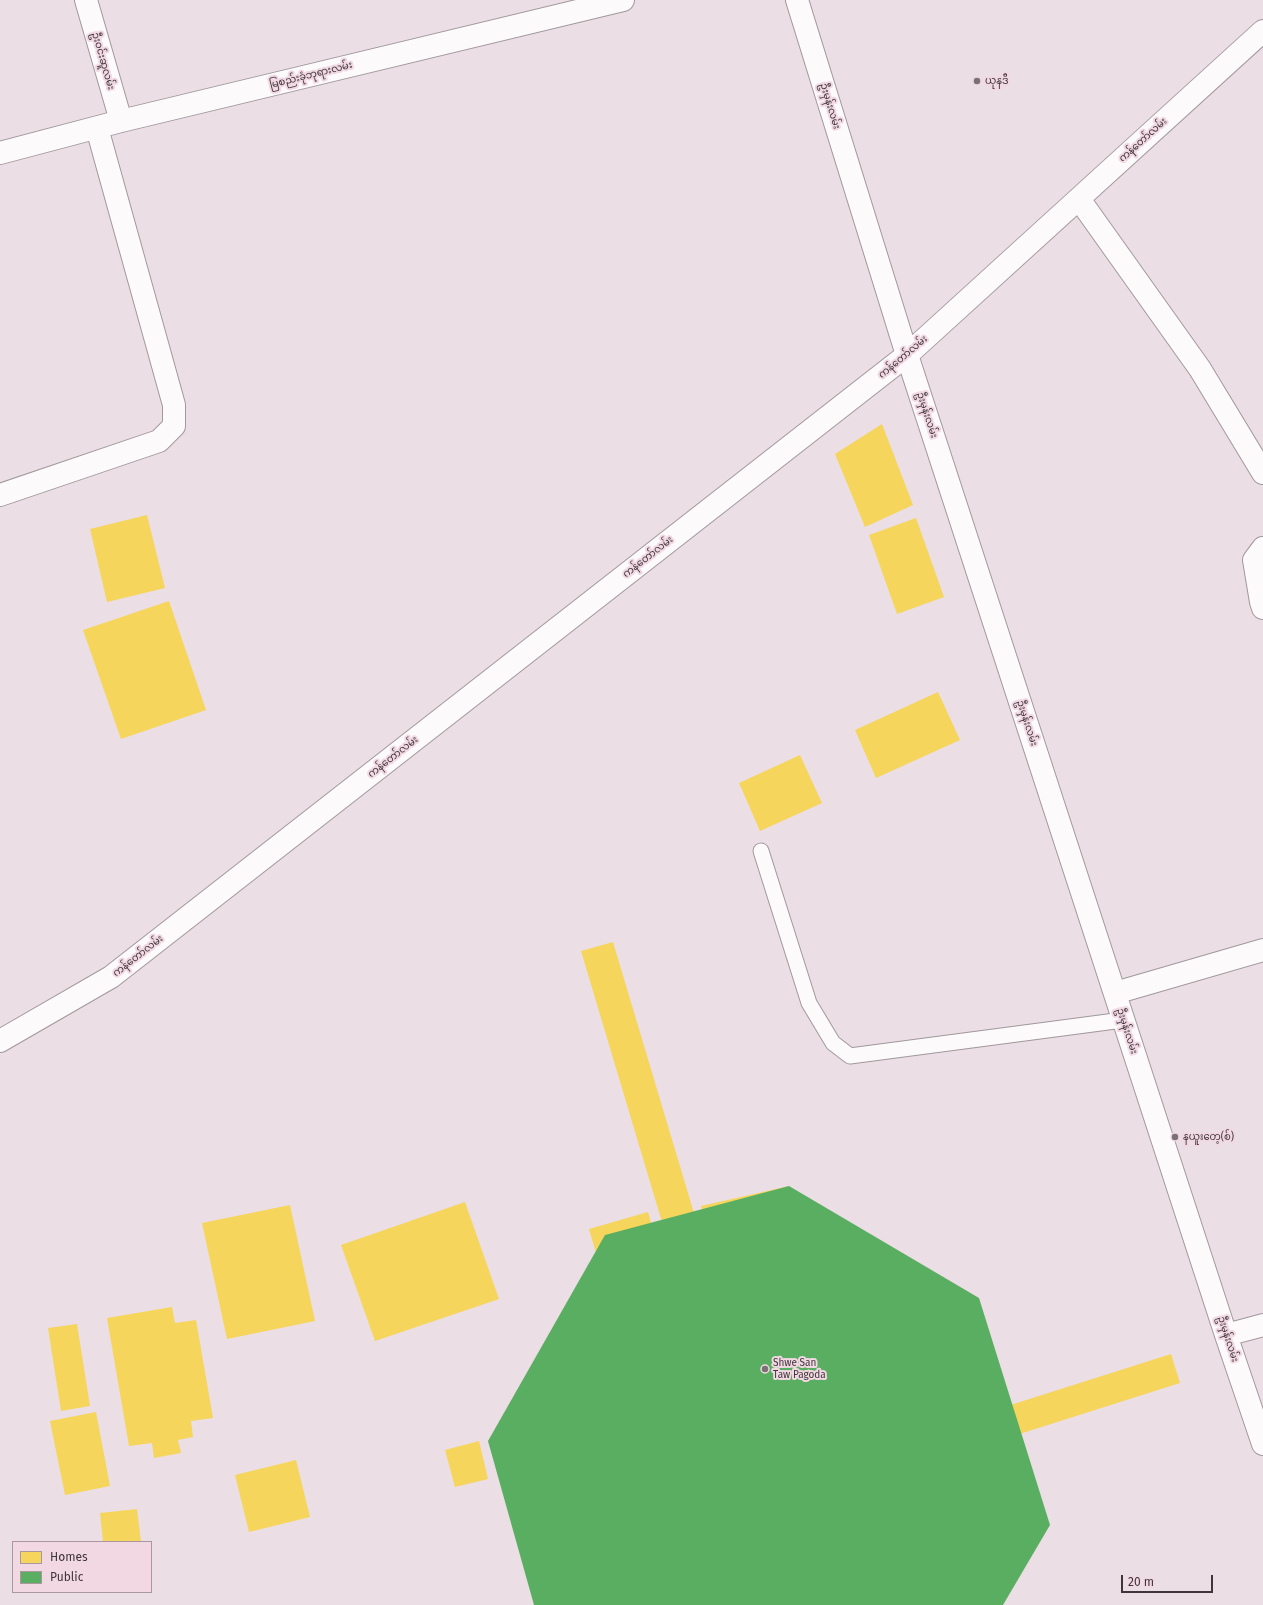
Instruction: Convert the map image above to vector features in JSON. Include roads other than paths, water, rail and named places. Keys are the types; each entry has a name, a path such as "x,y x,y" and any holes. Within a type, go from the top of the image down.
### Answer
{"street":[{"name":"ဦးဝင်းဆူလမ်း","path":"86,0 121,121"},
{"name":"မြစည်းခုံဘုရားလမ်း","path":"0,153 121,121 623,0"},
{"name":"ဦးမှန်းလမ်း","path":"797,0 908,355 1114,993 1263,1444"},
{"name":"ကန်တော်လမ်း","path":"0,1041 111,977 908,355 1263,31"},
{"path":"0,495 159,441 174,426 174,405 97,128"},
{"path":"1079,199 1200,369 1263,473"},
{"path":"1263,548 1254,560 1263,608"},
{"path":"1114,993 1263,950"},
{"path":"1226,1335 1263,1326"}],"lane":[{"path":"761,851 809,1003 833,1043 850,1056 1123,1020"}],"place":[{"name":"ယုနဒီ","path":"977,81"},
{"name":"နယူးတေ့(စ်)","path":"1175,1137"},
{"name":"Shwe San Taw Pagoda","path":"765,1369"}]}
